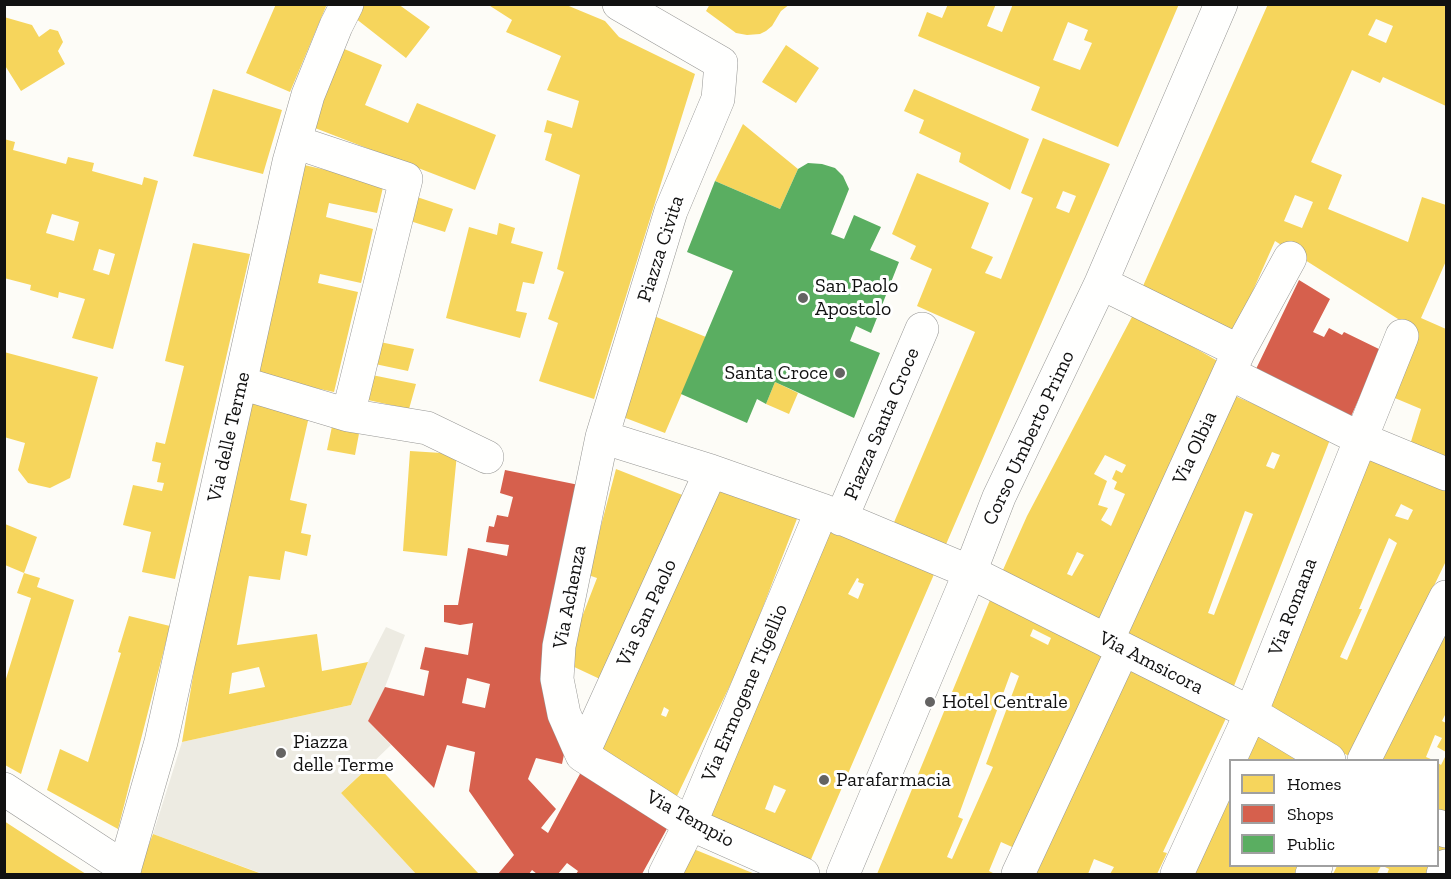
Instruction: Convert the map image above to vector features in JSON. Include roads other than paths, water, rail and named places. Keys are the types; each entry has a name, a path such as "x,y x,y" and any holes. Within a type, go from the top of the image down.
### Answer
{"street":[{"name":"Via delle Terme","path":"124,871 161,742 295,142 308,95 347,4"},
{"name":"Piazza Civita","path":"602,437 671,211 718,99 721,63 619,4"},
{"name":"Corso Umberto Primo","path":"843,874 970,572 999,497 1101,283 1221,4"},
{"path":"295,142 406,179 348,415"},
{"name":"Via Olbia","path":"1018,874 1234,362 1290,258"},
{"path":"1101,283 1361,439 1446,474"},
{"name":"Piazza Santa Croce","path":"832,514 922,329"},
{"name":"Via Romana","path":"1230,759 1251,713 1402,336"},
{"path":"241,383 348,415 427,428 487,457"},
{"name":"Via Amsicora","path":"602,437 711,471 832,514 970,572 1251,713 1327,759"},
{"name":"Via Achenza","path":"582,755 564,714 557,679 559,646 602,437"},
{"name":"Via San Paolo","path":"582,755 711,471"},
{"name":"Via Ermogene Tigellio","path":"665,874 832,514"},
{"path":"1365,759 1446,597"},
{"name":"Via Tempio","path":"582,755 690,824 803,874"},
{"name":"Via Romana","path":"1177,874 1229,761"},
{"path":"4,789 124,871"},
{"path":"1443,874 1446,866"}],"place":[{"name":"San Paolo Apostolo","path":"803,298"},
{"name":"Santa Croce","path":"840,373"},
{"name":"Hotel Centrale","path":"930,702"},
{"name":"Piazza delle Terme","path":"281,753"},
{"name":"Parafarmacia","path":"824,780"}]}
